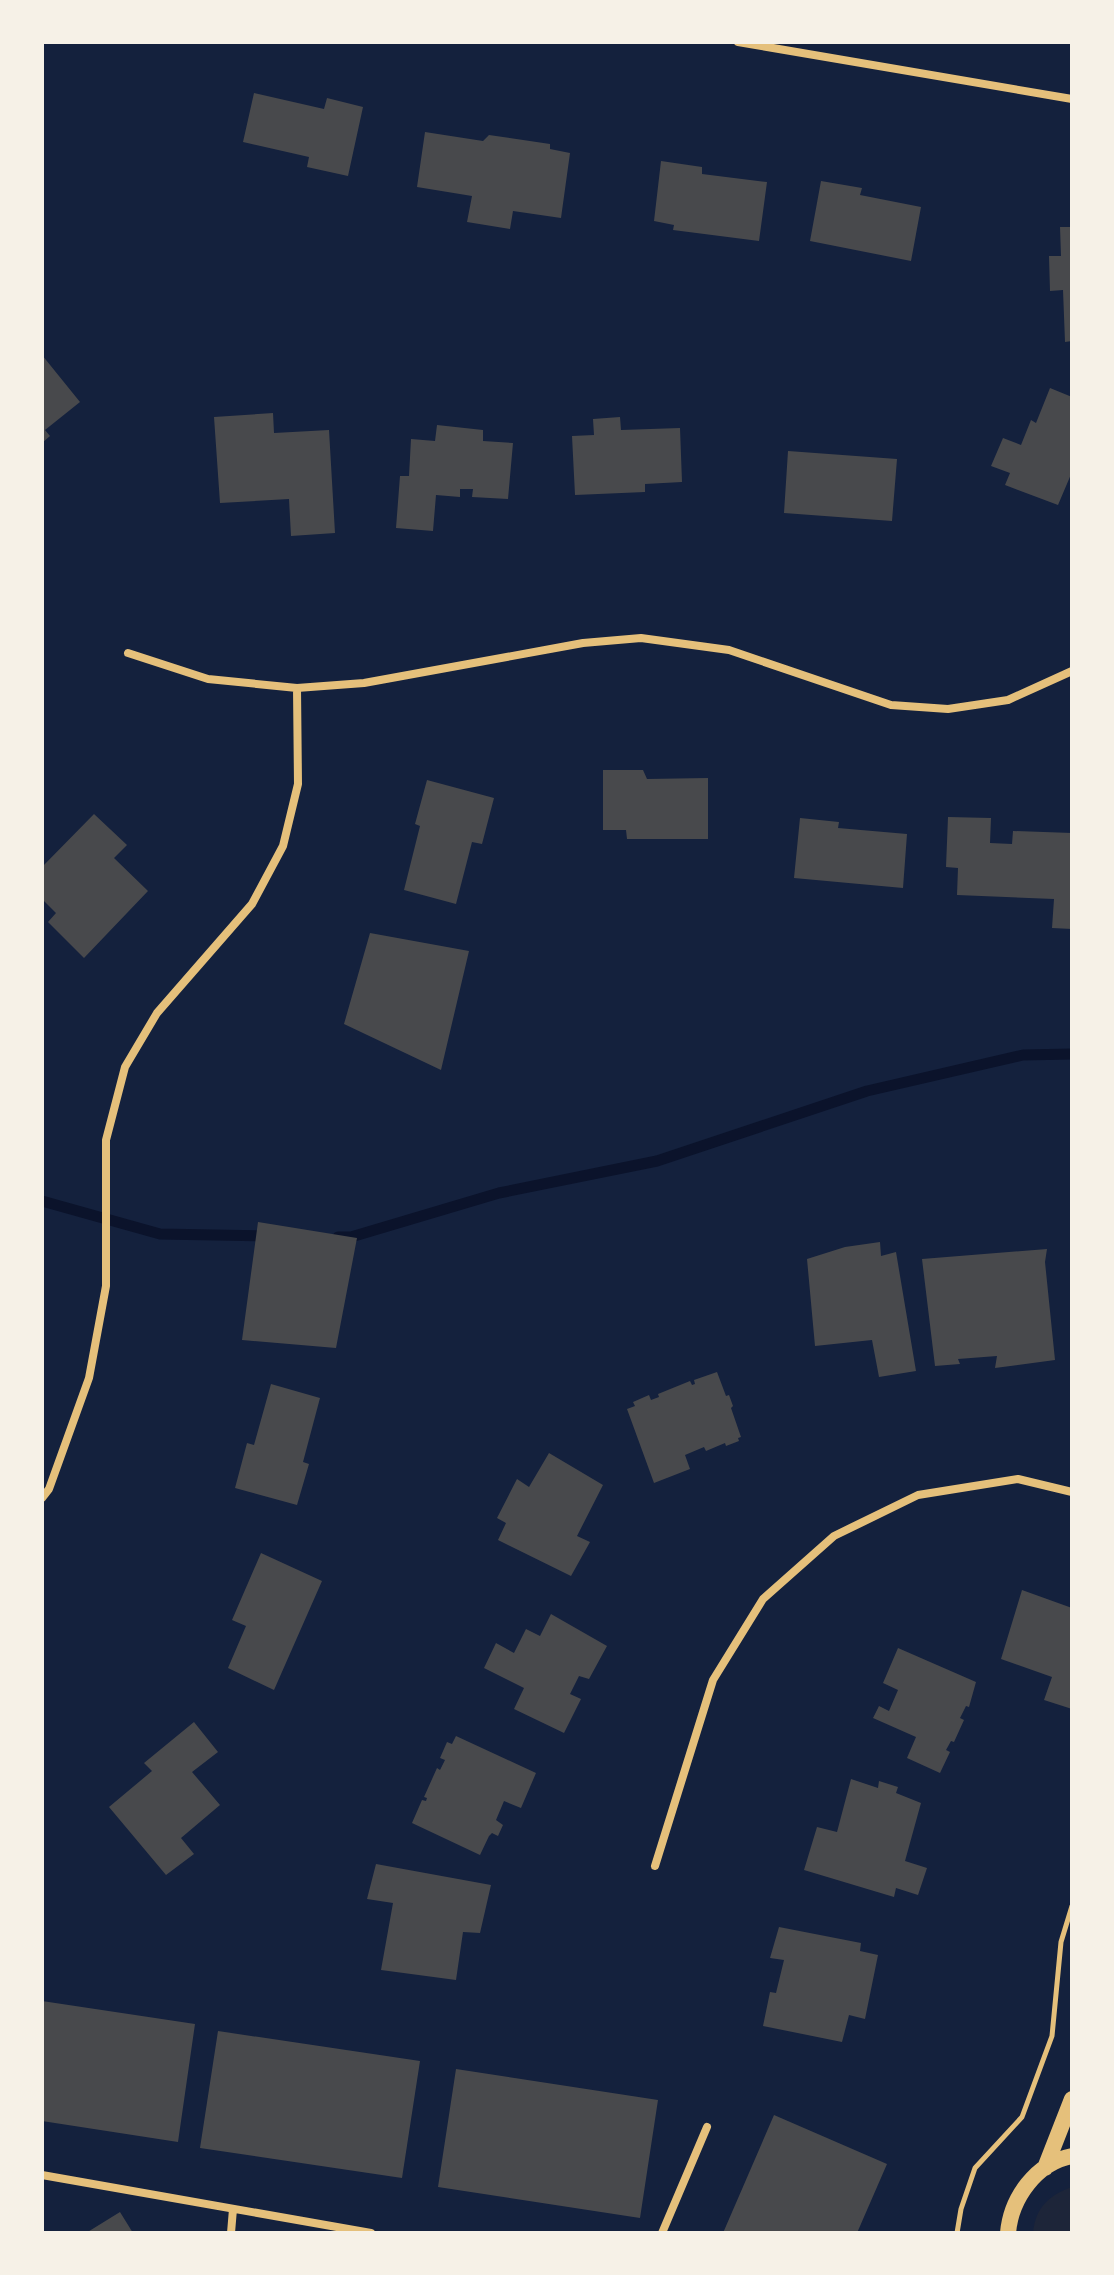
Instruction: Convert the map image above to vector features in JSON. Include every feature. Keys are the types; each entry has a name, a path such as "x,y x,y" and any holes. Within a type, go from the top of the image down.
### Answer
{"main road":[{"path":"1045,2168 1072,2099"},
{"path":"1008,2233 1009,2217 1021,2191 1045,2168 1072,2156"}],"street":[{"path":"738,42 1072,99"},
{"path":"128,653 208,679 297,688 364,683 583,643 641,638 729,650 891,705 948,709 1008,700 1072,671"},
{"path":"42,1498 49,1489 89,1378 106,1286 106,1140 125,1067 157,1013 252,904 283,846 298,784 297,688"},
{"path":"655,1866 713,1680 763,1599 774,1588 834,1536 918,1495 1018,1479 1072,1492"},
{"path":"662,2233 707,2127"},
{"path":"42,2175 371,2233"},
{"path":"231,2233 233,2209"}],"path":[{"path":"957,2233 961,2209 975,2168 1022,2117 1052,2036 1061,1942 1072,1906"}],"shaded area":[{"path":"1072,2187 1072,2233 1033,2233 1037,2216 1045,2204 1056,2194"}],"building":[{"path":"254,93 324,109 327,98 363,107 348,176 307,167 309,157 243,142"},
{"path":"425,132 483,141 489,135 550,144 550,149 570,153 561,218 513,211 510,229 467,222 472,196 417,187"},
{"path":"661,161 702,167 702,174 767,182 759,241 673,230 674,225 654,221"},
{"path":"821,181 862,188 860,195 921,207 911,261 810,241"},
{"path":"1060,227 1072,227 1072,341 1065,342 1063,290 1050,291 1049,256 1061,256"},
{"path":"42,355 80,402 45,430 50,436 42,443"},
{"path":"1050,388 1072,397 1072,472 1058,505 1005,485 1010,473 991,466 1003,438 1021,445 1031,420 1036,423"},
{"path":"273,413 274,433 329,430 335,533 291,536 289,499 220,503 214,417"},
{"path":"620,417 621,430 680,428 682,482 645,484 645,492 575,495 572,436 594,435 593,419"},
{"path":"437,425 483,430 483,441 513,443 508,499 472,497 473,489 460,489 460,497 436,495 433,531 396,528 400,476 409,476 411,439 435,441"},
{"path":"788,451 897,459 892,521 784,513"},
{"path":"603,770 643,770 647,779 708,778 708,839 627,839 626,830 603,830"},
{"path":"427,780 494,798 482,844 472,842 456,904 404,890 420,826 415,824"},
{"path":"94,814 127,845 114,858 148,891 84,958 48,922 56,913 42,899 42,867"},
{"path":"948,817 991,818 990,843 1012,844 1013,831 1072,833 1072,929 1052,928 1054,899 957,895 958,868 946,867"},
{"path":"800,818 839,822 838,828 907,834 903,888 794,878"},
{"path":"370,933 469,951 441,1070 344,1024"},
{"path":"258,1222 357,1238 336,1348 242,1340"},
{"path":"880,1242 881,1256 896,1252 916,1371 879,1377 872,1340 815,1346 807,1259 845,1247"},
{"path":"1047,1249 1045,1262 1055,1360 995,1368 997,1356 958,1359 960,1364 935,1366 922,1259"},
{"path":"717,1372 733,1406 731,1408 741,1437 739,1441 706,1451 704,1447 685,1455 690,1469 654,1483 627,1409 635,1406 633,1402 649,1395 651,1400 659,1397 658,1394 690,1381 692,1385 695,1384 694,1380"},
{"path":"271,1384 320,1398 303,1462 309,1464 297,1505 235,1488 247,1443 254,1445"},
{"path":"549,1453 603,1485 577,1536 590,1542 571,1576 498,1540 506,1523 497,1518 517,1479 529,1487"},
{"path":"261,1553 322,1581 274,1690 228,1668 246,1626 232,1620"},
{"path":"1022,1590 1072,1608 1072,1709 1044,1700 1052,1677 1001,1659"},
{"path":"551,1614 607,1646 589,1679 579,1676 570,1694 581,1699 564,1733 514,1709 524,1688 484,1668 496,1643 514,1653 526,1629 540,1636"},
{"path":"898,1648 976,1682 969,1707 966,1706 960,1718 964,1720 954,1742 951,1741 946,1750 950,1752 940,1773 907,1758 916,1737 873,1718 879,1706 889,1711 898,1690 883,1683"},
{"path":"194,1722 218,1752 192,1772 220,1805 181,1838 194,1854 166,1875 109,1807 152,1771 144,1763"},
{"path":"456,1736 536,1773 521,1808 504,1801 496,1820 503,1825 498,1836 492,1833 489,1836 480,1855 412,1823 422,1800 426,1801 424,1797 437,1768 440,1770 445,1760 440,1758 447,1742 452,1744"},
{"path":"851,1779 878,1788 879,1781 898,1787 896,1793 921,1803 905,1861 927,1868 918,1895 896,1888 894,1897 804,1870 817,1827 837,1832"},
{"path":"376,1864 491,1885 480,1933 463,1932 456,1980 381,1970 393,1903 367,1899"},
{"path":"779,1927 861,1943 860,1951 878,1955 865,2019 849,2015 842,2042 763,2026 770,1992 776,1993 784,1960 770,1958"},
{"path":"42,2001 195,2024 178,2142 42,2121"},
{"path":"218,2031 420,2061 402,2178 200,2148"},
{"path":"456,2069 658,2100 640,2218 438,2187"},
{"path":"774,2115 887,2164 857,2233 723,2233"},
{"path":"120,2212 133,2233 86,2233"}],"waterway":[{"path":"338,1237 351,1237 499,1193 657,1161 867,1091 1023,1055 1072,1054"},
{"path":"42,1201 160,1234 268,1236"}]}
